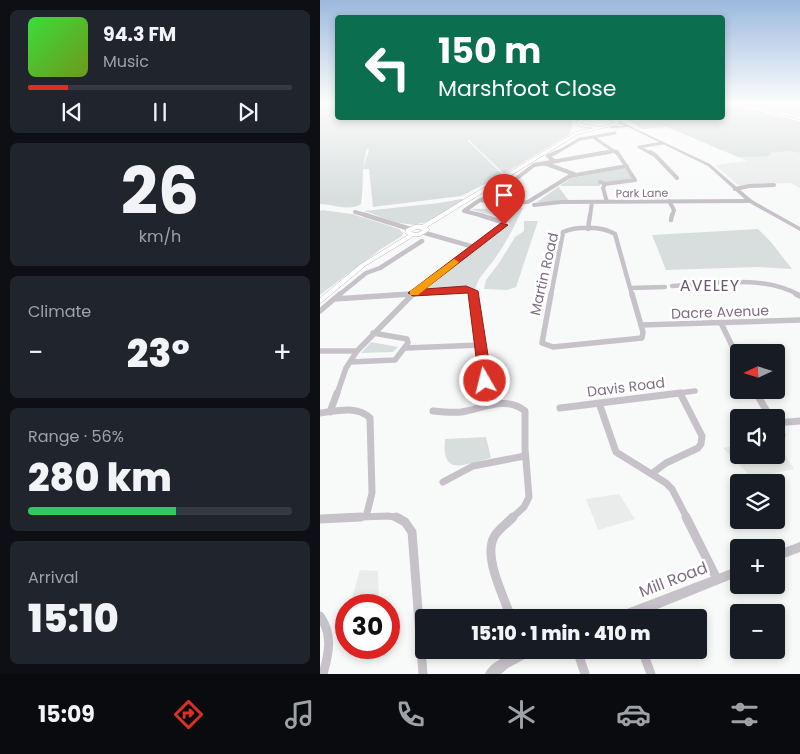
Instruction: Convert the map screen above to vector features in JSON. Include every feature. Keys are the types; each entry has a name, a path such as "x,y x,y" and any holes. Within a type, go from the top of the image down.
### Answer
{"main road":[{"path":"320,301 364,265 411,232 424,230 575,134"}],"street":[{"path":"554,161 548,156 565,149 580,139 607,134"},
{"path":"646,134 709,165 737,191 800,229"},
{"path":"593,137 616,151 635,180 604,186"},
{"path":"663,143 638,147 655,155 677,178"},
{"path":"484,200 484,197 502,185 512,182 534,165 616,151"},
{"path":"544,163 574,174"},
{"path":"330,412 350,362 357,350 413,293 505,222 465,212 465,209 478,200 528,202 560,180 574,174 627,166"},
{"path":"600,182 604,186 606,202"},
{"path":"737,191 749,186 774,185"},
{"name":"Park Lane","path":"534,205 592,202 750,200"},
{"path":"670,201 674,210 671,220"},
{"path":"592,202 588,229 609,230 615,234 641,325"},
{"path":"355,212 411,232"},
{"name":"Martin Road","path":"588,229 570,228 563,232 541,339 544,345 553,347 638,340 643,335 641,325"},
{"path":"424,230 474,247"},
{"path":"320,311 366,273 380,268 422,241"},
{"path":"672,286 769,284 788,288 800,296"},
{"path":"630,288 664,287"},
{"path":"334,299 466,289 472,291 485,381"},
{"name":"Dacre Avenue","path":"641,325 800,320"},
{"path":"721,323 731,344"},
{"path":"350,362 396,360 408,343 407,339 373,333"},
{"path":"406,348 480,345"},
{"path":"320,351 357,350"},
{"name":"Davis Road","path":"560,408 695,391"},
{"path":"654,472 666,462 698,448 701,444 702,436 680,393"},
{"path":"599,403 616,452 654,472 664,480 675,495 717,580"},
{"path":"433,411 457,412 479,406 506,404 518,405 526,416 525,456 529,497 524,507 495,535 490,549 492,562 509,609"},
{"path":"320,413 358,411 370,418 372,493 366,517"},
{"path":"785,423 800,421"},
{"path":"443,482 473,466 525,456"},
{"path":"320,519 399,517 408,524 412,532 423,674"},
{"path":"785,553 800,547"},
{"name":"Mill Road","path":"643,609 730,575"},
{"path":"320,616 328,627 330,642 323,674"},
{"path":"491,674 512,659"},
{"path":"580,659 584,674"},
{"path":"645,659 651,674"}],"shaded area":[{"path":"320,134 569,134 504,174 468,139 503,175 461,196 373,207 369,169 363,169 361,204 346,208 320,204","holes":["367,148 369,150 363,168"]},
{"path":"685,134 800,134 800,153 789,151 770,153 770,156 738,157"},
{"path":"789,151 800,153 800,188 791,183 738,185 715,165 747,161 738,157"},
{"path":"626,168 633,179 600,183 600,186 560,186 571,178"},
{"path":"559,187 569,201 537,202"},
{"path":"464,199 436,217 412,225 398,223 364,211 439,203"},
{"path":"523,208 504,245 481,276 475,290 467,288 429,291 425,289 464,256 509,224 505,219 470,209"},
{"path":"320,211 352,214 399,229 403,233 402,236 381,249 320,295"},
{"path":"524,221 538,221 516,287 507,290 484,289 486,280 515,237 524,231"},
{"path":"758,229 792,269 759,267 666,270 652,235"},
{"path":"371,342 398,347 393,352 361,353"},
{"path":"486,437 491,458 464,465 451,464 447,460 445,439"},
{"path":"730,447 730,455 723,448"},
{"path":"785,455 794,469 771,474 748,474 738,464 785,464"},
{"path":"619,494 635,519 598,530 586,499"},
{"path":"360,570 378,571 379,594 353,594"}],"slow traffic":[{"path":"414,293 454,262"}],"district":[{"name":"AVELEY","path":"710,285"}],"route":[{"path":"485,381 474,293 466,289 413,293 504,225"}]}
